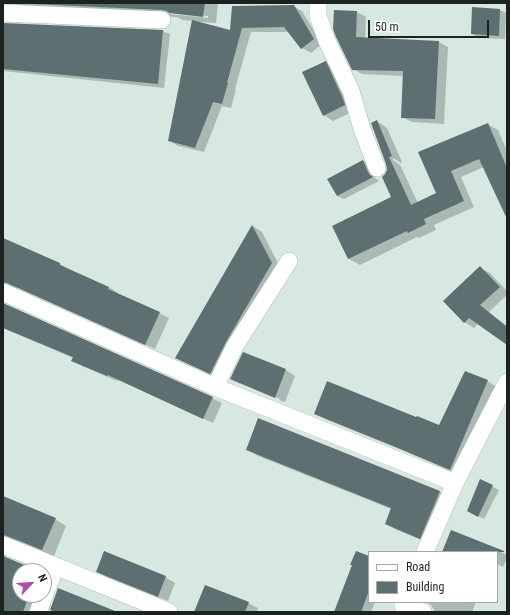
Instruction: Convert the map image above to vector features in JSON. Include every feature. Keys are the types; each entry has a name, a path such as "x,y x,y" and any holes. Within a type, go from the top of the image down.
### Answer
{"street":[{"path":"318,3 318,16 326,41 351,91 362,129 377,168"},
{"path":"3,13 162,20"},
{"path":"215,387 234,346 289,261"},
{"path":"3,292 215,387 455,483"},
{"path":"426,551 455,483 507,382"},
{"path":"3,544 169,612"},
{"path":"38,612 56,566"},
{"path":"403,607 423,612"}],"building":[{"path":"14,3 205,3 203,17 169,13 162,10"},
{"path":"294,5 314,39 301,49 284,27 242,28 222,104 213,102 195,148 168,141 192,20 230,30 232,6"},
{"path":"472,7 500,9 499,36 471,34"},
{"path":"334,10 357,11 356,37 439,41 435,119 401,118 403,71 352,70 333,29"},
{"path":"3,23 163,30 158,84 3,69"},
{"path":"326,61 345,105 323,116 302,72"},
{"path":"377,120 392,156 389,157 411,205 436,193 418,152 488,123 507,168 507,219 479,159 451,171 464,201 424,219 426,224 408,233 407,231 348,259 332,226 391,197 382,177 387,170 386,164 371,123"},
{"path":"363,160 368,172 373,177 337,196 327,179"},
{"path":"252,225 272,263 226,342 210,374 175,358"},
{"path":"3,238 60,263 60,265 109,287 108,289 160,312 145,345 3,282"},
{"path":"480,266 500,287 480,305 507,327 507,345 469,318 464,323 443,301"},
{"path":"3,303 213,397 203,419 108,375 107,376 71,361 73,357 3,328"},
{"path":"243,352 286,369 275,398 230,379"},
{"path":"465,371 488,380 450,470 314,414 327,381 439,425"},
{"path":"258,418 440,491 420,539 385,524 391,508 246,450"},
{"path":"480,479 493,485 478,517 467,511"},
{"path":"3,496 56,518 42,550 3,535"},
{"path":"451,530 504,552 498,551 442,551"},
{"path":"104,551 166,576 158,597 96,572"},
{"path":"356,551 368,556 368,594 361,612 334,612 352,565 350,565"},
{"path":"3,556 20,563 12,563 12,603 26,603 23,612 3,612"},
{"path":"205,585 249,602 245,612 194,612"},
{"path":"58,588 115,612 56,612 50,610"}]}
